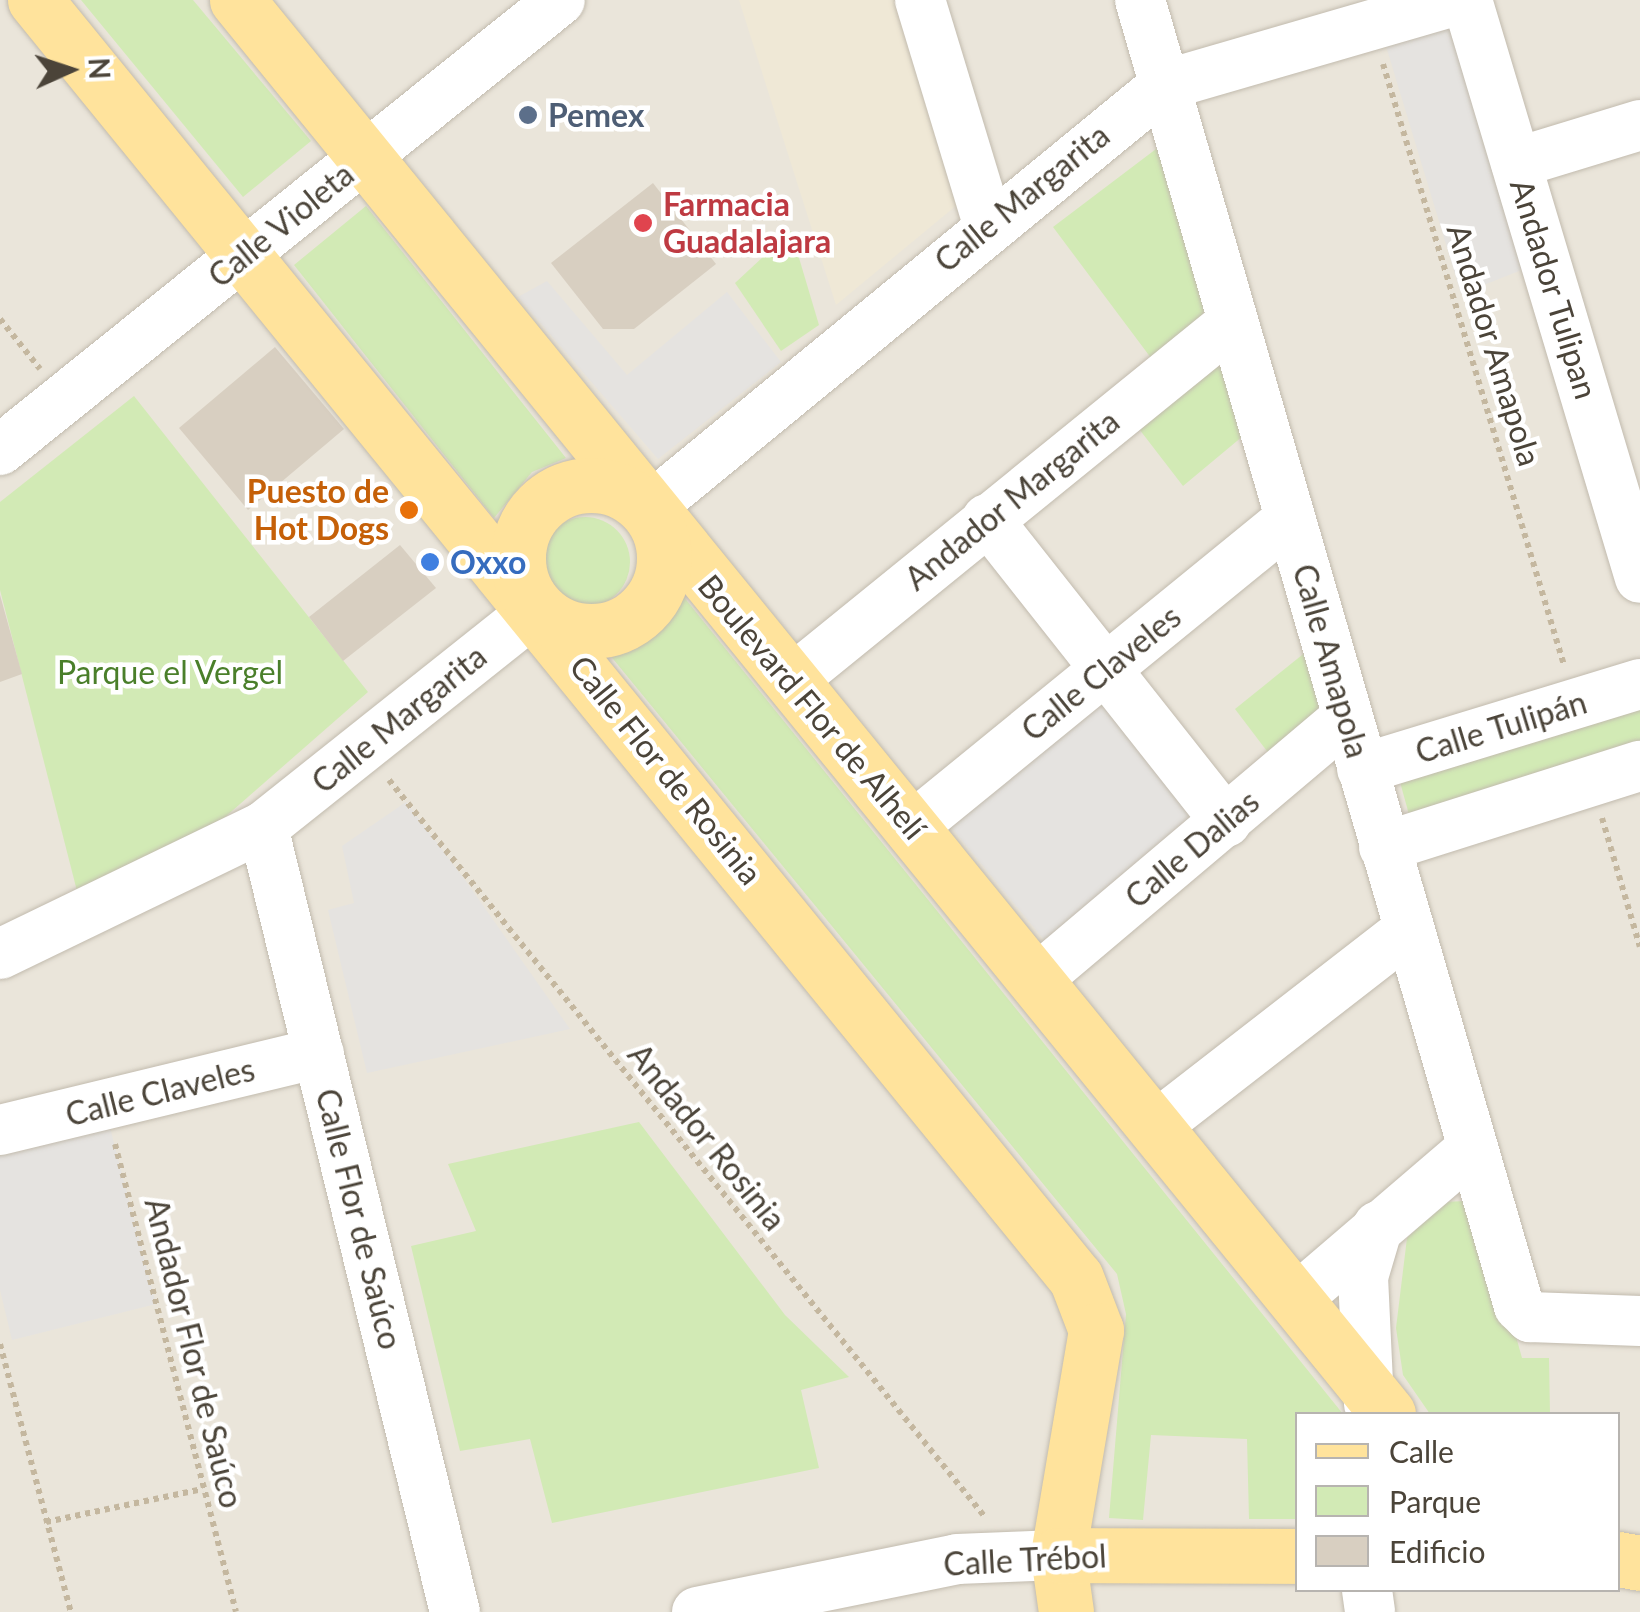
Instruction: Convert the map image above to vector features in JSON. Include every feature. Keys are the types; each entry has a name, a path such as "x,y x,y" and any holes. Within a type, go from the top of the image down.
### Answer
{"main road":[{"name":"Calle Flor de Rosinia","path":"35,0 536,610 1076,1278 1096,1330 1037,1554 1066,1612"},
{"name":"Boulevard Flor de Alhelí","path":"237,0 648,509 1036,980 1294,1300 1375,1408"},
{"path":"606,486 648,509 664,553 661,578 634,617 594,632 573,630 536,610 521,578 519,543 542,504 561,491 606,486"},
{"name":"Calle Trébol","path":"1037,1554 1295,1556"}],"street":[{"name":"Calle Violeta","path":"0,450 560,0"},
{"path":"920,0 988,224"},
{"name":"Calle Amapola","path":"1140,0 1519,1306 1530,1316 1640,1321"},
{"name":"Calle Margarita","path":"648,509 988,224 1166,84 1458,0"},
{"name":"Andador Tulipan","path":"1467,0 1640,578"},
{"path":"1516,163 1640,126"},
{"name":"Andador Margarita","path":"792,680 1233,322"},
{"path":"987,519 1226,822"},
{"name":"Calle Claveles","path":"912,827 1290,520"},
{"name":"Calle Margarita","path":"0,954 263,827 536,610"},
{"name":"Calle Tulipán","path":"1362,769 1640,684"},
{"name":"Calle Dalias","path":"1036,980 1347,716"},
{"path":"1384,847 1640,766"},
{"name":"Calle Flor de Saúco","path":"263,827 455,1612"},
{"path":"1154,1128 1408,930"},
{"name":"Calle Claveles","path":"0,1130 319,1053"},
{"path":"1294,1300 1471,1149"},
{"path":"1375,1408 1363,1278 1378,1226"},
{"name":"Calle Trébol","path":"697,1612 754,1606 957,1559 1037,1554"}],"path":[{"name":"Andador Amapola","path":"1371,25 1576,704"},
{"path":"0,318 62,398"},
{"name":"Andador Rosinia","path":"364,748 1037,1554"},
{"path":"1592,781 1640,947"},
{"name":"Andador Flor de Saúco","path":"105,1106 236,1612"},
{"path":"0,1344 71,1612"},
{"path":"46,1522 202,1489"}],"shaded area":[{"path":"0,0 1640,0 1640,1612 0,1612"},
{"path":"739,0 902,0 963,200 836,305"},
{"path":"1372,0 1457,0 1539,263 1461,294"},
{"path":"547,281 627,375 727,292 781,362 658,459 518,297"},
{"path":"1092,688 1208,829 1055,953 941,815"},
{"path":"406,802 570,1029 367,1073 328,910 354,903 342,846"},
{"path":"110,1128 156,1304 12,1340 0,1290 0,1156"}],"green space":[{"path":"81,0 193,0 311,141 243,197"},
{"path":"1160,146 1243,436 1183,486 1126,412 1151,358 1053,227"},
{"path":"366,206 566,458 532,472 494,518 294,265"},
{"path":"791,231 819,325 781,351 735,283"},
{"name":"Parque el Vergel","path":"134,396 368,692 224,818 77,891 0,590 0,502"},
{"path":"585,517 617,530 630,562 617,594 585,607 553,594 540,562 553,530"},
{"path":"683,596 1341,1412 1295,1412 1295,1519 1249,1519 1247,1439 1151,1435 1143,1520 1109,1518 1126,1314 1117,1274 609,654 655,635"},
{"path":"1307,651 1327,724 1279,767 1235,709"},
{"path":"1640,704 1640,742 1410,818 1400,782"},
{"path":"639,1122 785,1315 849,1377 801,1390 819,1468 552,1523 530,1439 460,1451 411,1246 476,1231 448,1164"},
{"path":"1466,1201 1487,1233 1522,1358 1549,1358 1550,1412 1429,1412 1403,1375 1396,1328 1407,1238 1444,1202"}],"building":[{"name":"Farmacia Guadalajara","path":"653,183 716,264 634,329 603,329 551,263"},
{"path":"275,347 344,429 248,510 179,428"},
{"path":"400,545 436,588 343,661 309,617"},
{"path":"0,595 22,674 0,682"}],"place":[{"name":"Pemex","path":"528,115"},
{"name":"Farmacia Guadalajara","path":"643,223"},
{"name":"Puesto de Hot Dogs","path":"409,510"},
{"name":"Oxxo","path":"430,562"}]}
